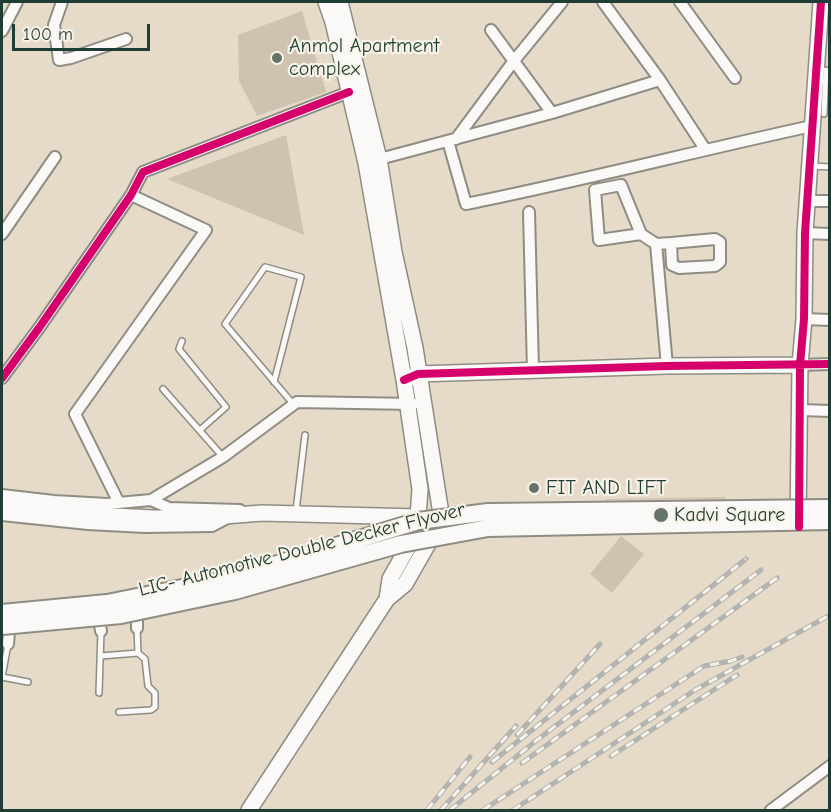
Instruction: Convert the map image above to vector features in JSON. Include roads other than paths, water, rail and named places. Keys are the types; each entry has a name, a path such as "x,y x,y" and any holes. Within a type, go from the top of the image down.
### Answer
{"main road":[{"path":"326,2 333,22 349,92 372,161"},
{"path":"249,810 387,599 405,584 429,542 441,514 423,404 411,377 372,161 340,2"},
{"path":"799,528 800,365 804,319 805,233 809,166 819,117 821,2"},
{"path":"411,377 533,370 800,365"},
{"path":"387,599 390,579 408,547 418,517 420,489 407,405 411,377"},
{"path":"2,506 153,518 296,513 418,517"},
{"path":"2,611 105,599 231,573 418,517 489,507 830,506"},
{"name":"LIC- Automotive Double Decker Flyover","path":"2,611 107,603 232,578 418,521 488,512 830,506"},
{"name":"LIC- Automotive Double Decker Flyover","path":"5,634 120,615 235,591 401,544 488,528 830,522"},
{"path":"5,634 137,624 408,547 489,532 830,527"}],"street":[{"path":"2,31 17,2"},
{"path":"62,2 54,25 59,60 126,39"},
{"path":"452,140 562,2"},
{"path":"603,2 660,80 705,149"},
{"path":"680,2 735,78"},
{"path":"491,30 552,113"},
{"path":"372,161 552,113 660,80"},
{"path":"2,378 131,195 143,172 349,92"},
{"path":"452,140 466,204 615,172 819,117"},
{"path":"2,234 55,157"},
{"path":"641,234 599,240 595,190 621,185 641,234 656,244 715,239 720,242 720,262 715,266 675,267 672,265 671,243"},
{"path":"119,503 75,414 206,230 131,195"},
{"path":"807,201 830,201"},
{"path":"529,212 533,370"},
{"path":"805,233 830,234"},
{"path":"656,244 667,366"},
{"path":"804,319 830,320"},
{"path":"800,365 830,364"},
{"path":"2,495 54,501 119,503 151,500 223,457 297,402 423,404"},
{"path":"800,410 830,411"},
{"path":"151,500 169,508 236,508 251,514"},
{"path":"2,515 88,525 145,527 212,526 230,516"},
{"path":"771,810 830,766"}],"lane":[{"path":"819,117 826,70"},
{"path":"809,166 830,167"},
{"path":"274,382 301,277 265,267 225,324 274,382 294,405"},
{"path":"182,341 179,349 226,407 200,430"},
{"path":"163,389 223,457"},
{"path":"296,513 305,435"},
{"path":"137,624 138,653"},
{"path":"99,693 101,628"},
{"path":"5,634 2,677 28,682"},
{"path":"100,656 138,653 145,659 148,686 154,693 155,706 151,710 119,712"}],"railway":[{"path":"2,618 102,607 234,582 417,528 469,517 830,511"},
{"path":"492,762 746,559"},
{"path":"450,810 537,740 761,570"},
{"path":"522,763 777,578"},
{"path":"513,810 695,690 830,615"},
{"path":"517,735 600,644"},
{"path":"483,810 704,666 742,657"},
{"path":"611,756 737,675"},
{"path":"441,810 516,726"},
{"path":"427,810 470,757"}],"place":[{"name":"Anmol Apartment complex","path":"277,58"},
{"name":"FIT AND LIFT","path":"534,488"},
{"name":"Kadvi Square","path":"661,515"}]}
